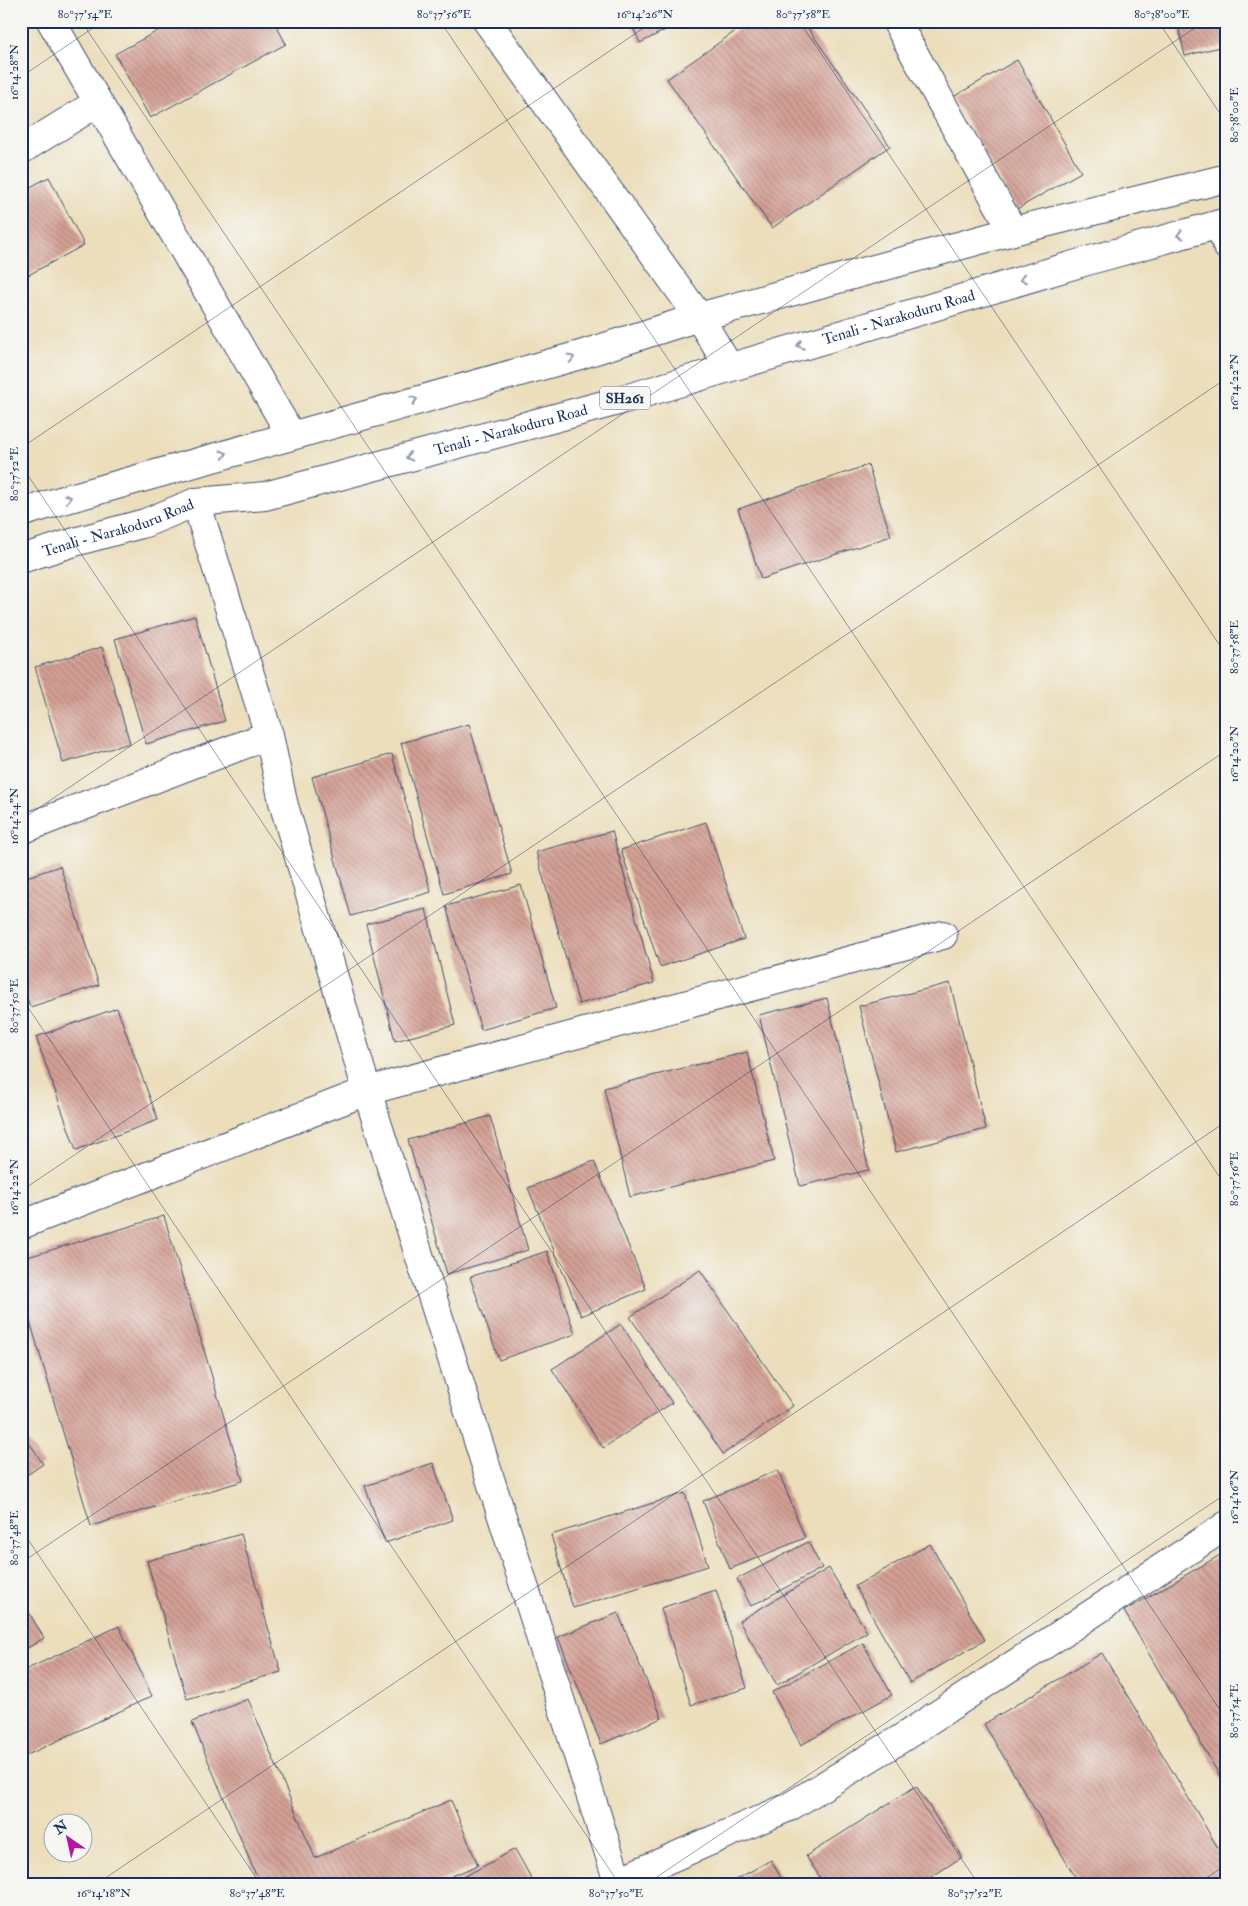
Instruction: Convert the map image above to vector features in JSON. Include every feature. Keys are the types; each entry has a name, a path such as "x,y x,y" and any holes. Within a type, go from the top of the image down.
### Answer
{"street":[{"path":"51,21 291,435"},
{"path":"487,21 699,316 729,367"},
{"path":"896,21 1013,231"},
{"path":"21,150 97,103"},
{"path":"21,513 291,435 580,355 699,316 1013,231 1227,178"},
{"name":"Tenali - Narakoduru Road","path":"21,559 145,523 196,502 265,496 618,400 1077,264 1224,231"},
{"path":"196,502 269,735 283,802 367,1091 618,1883 789,1807 902,1738 1227,1525"},
{"path":"21,830 269,735"},
{"path":"21,1225 367,1091 943,935"}],"building":[{"path":"176,21 274,21 286,44 150,118 115,54"},
{"path":"630,21 683,21 640,43"},
{"path":"750,21 803,21 890,146 772,228 667,79"},
{"path":"1177,21 1227,21 1227,45 1185,56"},
{"path":"1017,60 1081,172 1017,209 953,97"},
{"path":"49,177 84,245 21,279 21,192"},
{"path":"868,465 891,536 761,579 738,509"},
{"path":"195,616 225,721 146,744 115,639"},
{"path":"102,647 130,743 63,763 35,667"},
{"path":"469,724 512,874 444,894 401,743"},
{"path":"392,754 431,892 351,916 312,777"},
{"path":"706,822 744,939 660,967 621,850"},
{"path":"612,831 654,983 579,1004 536,852"},
{"path":"60,866 99,985 30,1007 21,979 21,879"},
{"path":"521,885 556,1008 481,1030 446,906"},
{"path":"426,909 455,1025 395,1041 366,924"},
{"path":"950,983 986,1129 896,1152 859,1006"},
{"path":"827,998 869,1170 800,1186 759,1015"},
{"path":"117,1008 158,1120 76,1150 36,1037"},
{"path":"747,1052 774,1161 630,1197 604,1088"},
{"path":"490,1116 528,1250 447,1274 408,1140"},
{"path":"594,1161 646,1289 581,1316 528,1188"},
{"path":"164,1216 243,1481 91,1526 21,1291 21,1259"},
{"path":"547,1251 575,1334 499,1360 470,1277"},
{"path":"700,1270 793,1406 723,1454 630,1317"},
{"path":"621,1324 672,1403 603,1448 552,1369"},
{"path":"21,1430 43,1464 21,1479"},
{"path":"433,1463 453,1520 385,1543 365,1486"},
{"path":"778,1470 805,1538 730,1569 703,1501"},
{"path":"685,1493 708,1566 573,1608 551,1535"},
{"path":"241,1534 281,1672 187,1699 147,1561"},
{"path":"808,1542 822,1568 751,1606 737,1579"},
{"path":"930,1544 985,1640 910,1683 855,1586"},
{"path":"1227,1551 1227,1788 1124,1611"},
{"path":"829,1568 867,1632 777,1685 739,1621"},
{"path":"716,1590 747,1688 691,1705 661,1608"},
{"path":"21,1599 44,1638 21,1652"},
{"path":"618,1613 662,1718 601,1744 558,1637"},
{"path":"119,1626 152,1696 21,1758 21,1672"},
{"path":"863,1643 892,1695 801,1745 772,1692"},
{"path":"1102,1653 1227,1863 1227,1885 1080,1885 984,1724"},
{"path":"248,1699 315,1858 451,1800 478,1865 431,1885 260,1885 192,1722"},
{"path":"916,1786 962,1857 919,1885 825,1885 806,1856"},
{"path":"515,1849 535,1885 449,1885"},
{"path":"771,1860 785,1885 726,1885"}]}
